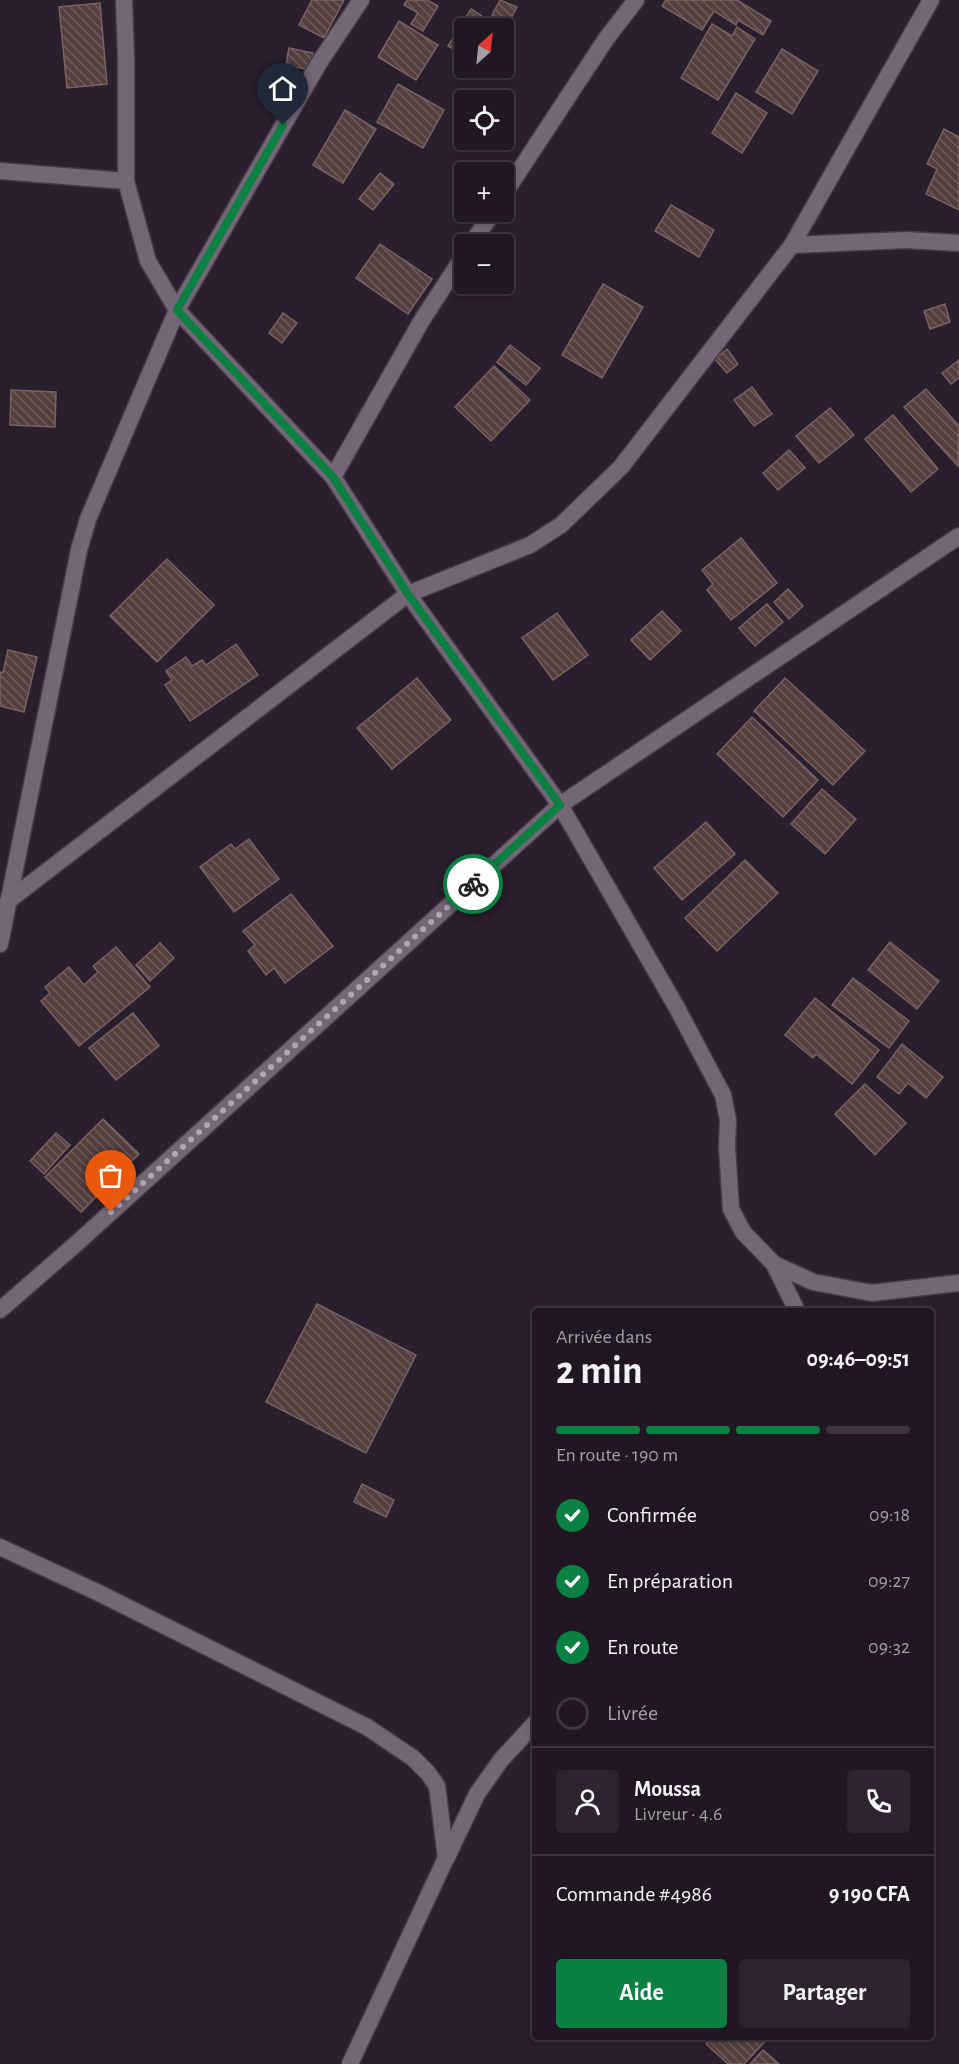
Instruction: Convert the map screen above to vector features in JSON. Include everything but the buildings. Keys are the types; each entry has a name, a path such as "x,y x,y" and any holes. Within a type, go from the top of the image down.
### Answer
{"street":[{"path":"124,0 126,181 148,261 177,310 333,477 408,594 560,805 677,1008 723,1095 728,1120 727,1147 731,1209 743,1232 774,1264 796,1308"},
{"path":"0,944 79,550 88,519 177,310 319,63 361,0"},
{"path":"514,179 606,39 636,0"},
{"path":"8,901 408,594 530,545 561,525 621,467 792,244 931,0"},
{"path":"0,171 126,181"},
{"path":"792,244 906,240 959,243"},
{"path":"333,477 422,320 454,271"},
{"path":"0,1310 77,1244 560,805 959,536"},
{"path":"774,1264 813,1282 872,1293 959,1282"},
{"path":"0,1547 101,1594 367,1727 413,1758 438,1786 446,1858"},
{"path":"350,2064 477,1794 501,1760 532,1726"}],"way so far":[{"path":"111,1212 473,884"}],"route":[{"path":"283,125 177,310 333,477 408,594 560,805 473,884"}]}
